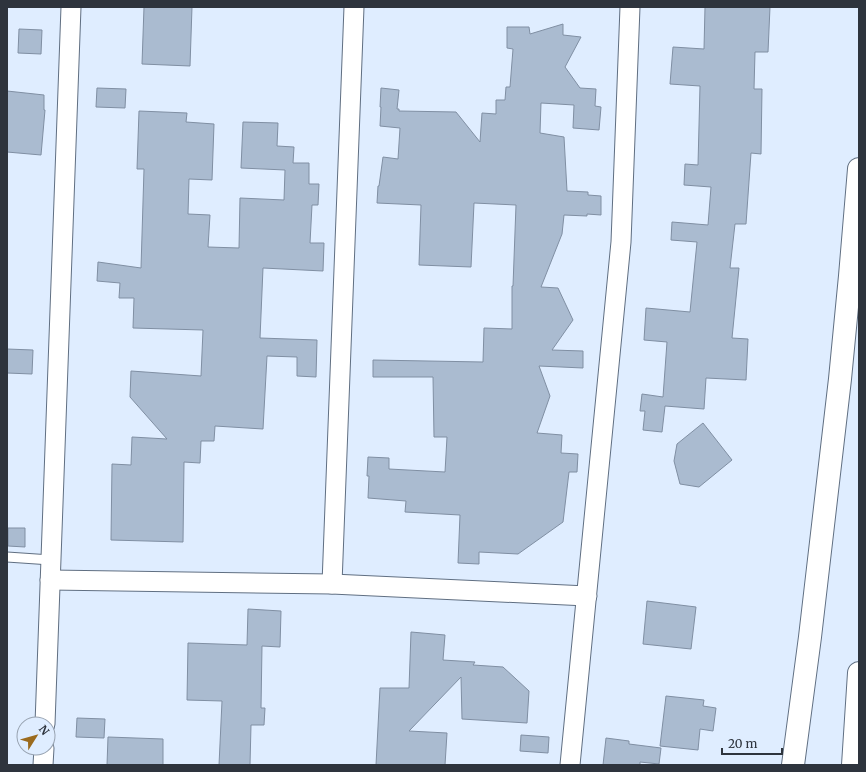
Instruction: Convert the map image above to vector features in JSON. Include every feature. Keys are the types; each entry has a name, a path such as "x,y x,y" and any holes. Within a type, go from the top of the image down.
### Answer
{"main road":[{"path":"793,765 810,637 840,379 859,169"},
{"path":"853,765 859,673"}],"street":[{"path":"45,716 71,7"},
{"path":"332,584 354,7"},
{"path":"570,765 621,242 630,7"},
{"path":"50,580 332,584 587,596"}],"lane":[{"path":"7,557 51,560"}],"building":[{"path":"144,7 192,7 190,66 142,64"},
{"path":"705,7 770,7 768,52 755,52 754,89 762,89 761,154 751,153 746,224 735,224 730,268 739,268 732,338 748,339 746,380 706,378 704,409 665,406 662,432 643,430 645,411 640,411 642,394 663,397 667,342 644,340 646,308 690,312 697,242 671,240 672,222 708,225 711,187 684,185 685,164 698,165 700,86 670,84 673,47 704,49"},
{"path":"563,24 563,35 581,37 565,67 580,88 596,89 595,106 601,107 599,130 573,128 574,105 541,103 540,133 564,137 567,191 588,192 588,195 601,196 601,215 564,215 562,234 541,287 558,288 573,320 552,350 583,351 583,368 539,366 550,396 537,433 562,435 561,453 578,454 577,472 569,472 563,522 518,554 479,552 479,564 458,563 460,515 405,512 406,501 368,498 368,457 389,458 389,469 445,472 447,437 434,437 433,377 373,377 373,360 483,362 484,328 512,329 512,286 516,205 474,203 471,267 419,265 421,205 377,203 378,186 383,157 398,159 400,128 380,126 381,88 399,90 397,109 399,109 399,111 456,112 480,142 482,113 496,114 496,100 505,100 506,87 510,87 513,49 507,48 507,27 529,27 530,34"},
{"path":"19,29 42,30 41,54 18,53"},
{"path":"97,88 126,89 125,108 96,107"},
{"path":"7,91 44,95 45,110 41,155 7,152"},
{"path":"139,111 187,113 186,122 214,124 212,180 189,179 188,214 210,215 208,247 239,248 240,198 284,200 285,170 241,168 243,122 278,123 277,146 294,147 293,163 309,163 309,184 319,184 318,205 312,205 310,243 324,243 323,271 263,268 260,338 317,340 316,377 297,376 297,357 267,356 263,429 215,426 214,441 201,441 200,463 184,462 183,542 111,540 112,464 131,465 132,437 167,439 130,397 131,371 201,376 203,330 133,328 134,298 119,298 120,283 97,281 98,262 141,268 144,169 137,169"},
{"path":"7,349 33,350 32,374 7,373"},
{"path":"703,423 732,460 699,487 680,484 674,461 677,444"},
{"path":"8,528 25,528 25,547 8,546"},
{"path":"647,601 696,607 691,649 643,644"},
{"path":"248,609 281,611 280,647 262,646 261,708 265,708 264,725 251,725 250,765 219,765 222,701 187,700 188,643 247,645"},
{"path":"411,632 445,635 443,660 475,662 473,665 503,667 529,691 527,723 462,719 461,677 409,731 447,733 445,765 376,765 380,688 409,688"},
{"path":"666,696 704,700 703,706 716,708 713,731 700,729 698,750 660,746"},
{"path":"77,718 105,719 104,738 76,737"},
{"path":"521,735 549,737 548,753 520,751"},
{"path":"108,737 163,739 163,765 107,765"},
{"path":"606,738 629,741 629,744 661,748 659,764 640,762 640,765 603,765"}]}
